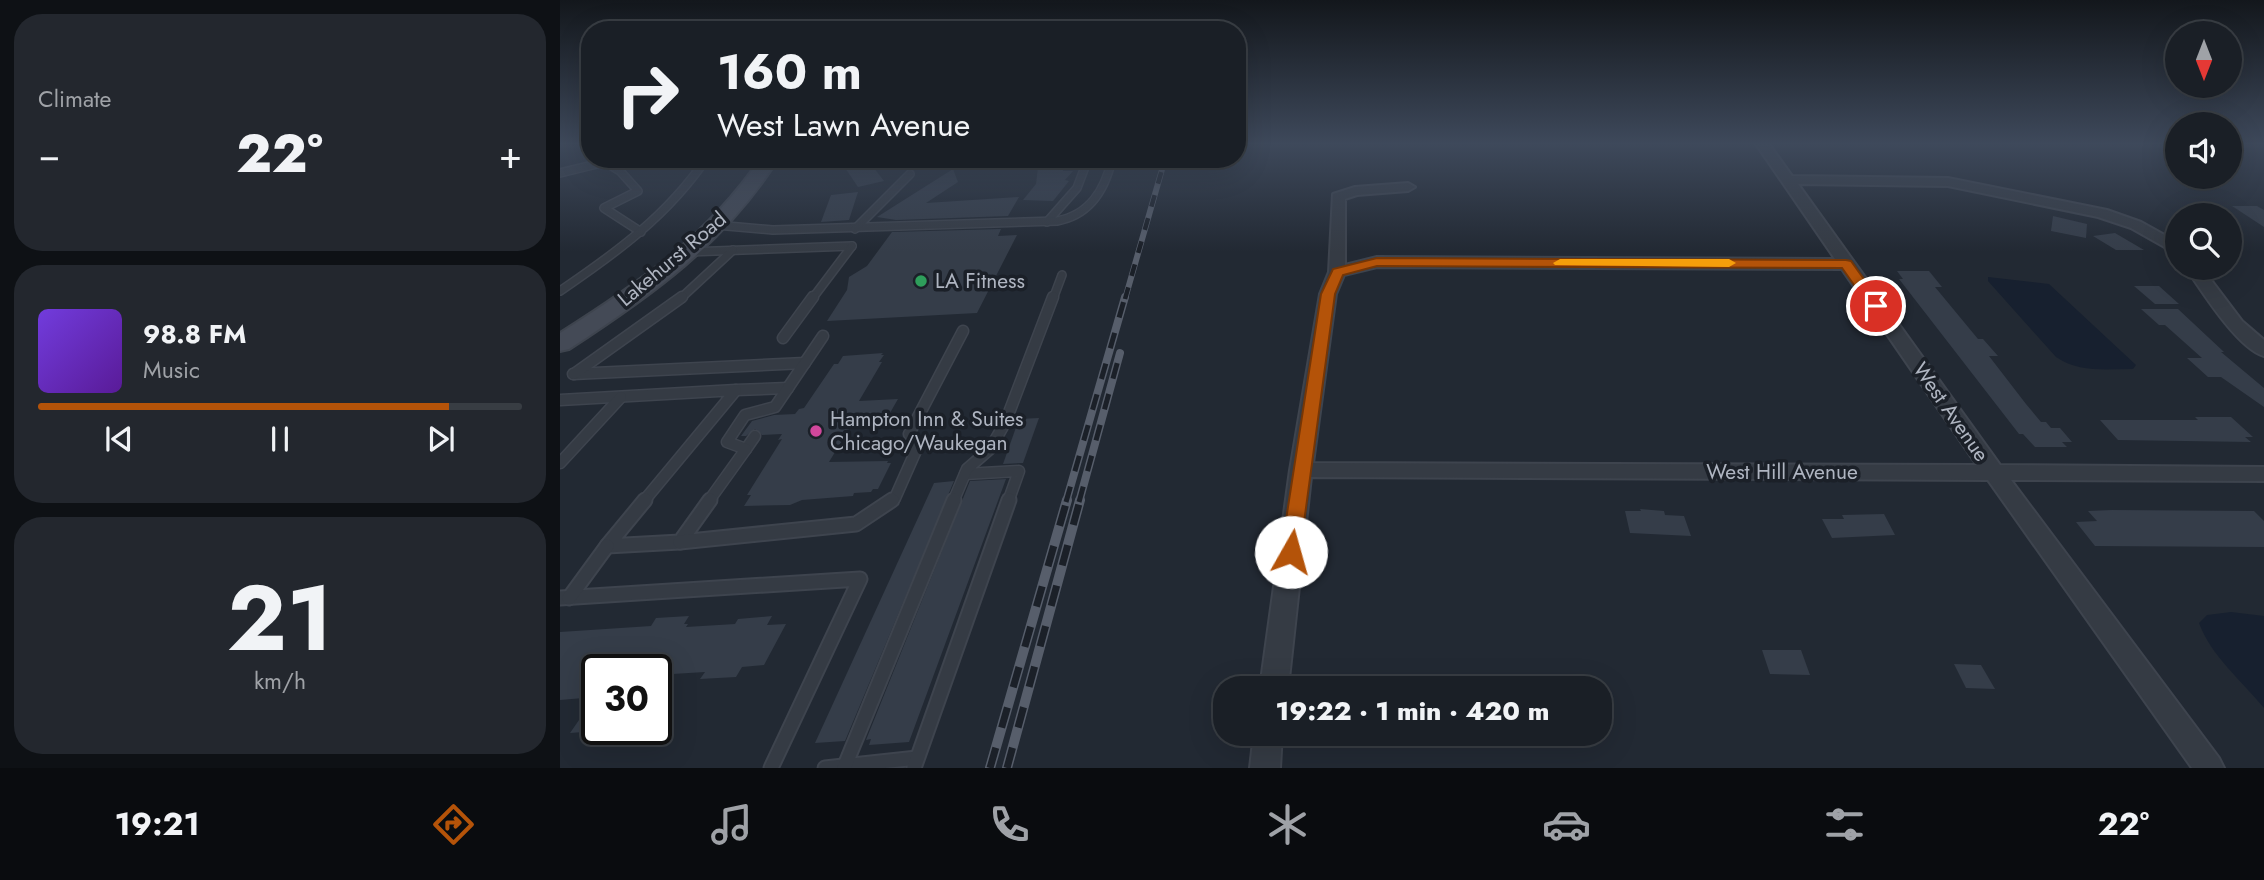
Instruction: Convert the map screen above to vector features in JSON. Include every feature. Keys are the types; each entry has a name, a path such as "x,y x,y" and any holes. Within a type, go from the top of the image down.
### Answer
{"street":[{"name":"Lakehurst Road","path":"560,344 610,311 686,252 716,225 757,180"},
{"path":"1786,180 1948,182 2102,213 2136,225 2165,242"},
{"name":"West Avenue","path":"1786,180 1994,473 2209,768"},
{"path":"1275,676 1301,470 1328,294 1338,272 1338,197 1355,191 1408,187"},
{"path":"1338,272 1377,262 1846,264"},
{"path":"2203,280 2236,325 2264,350"},
{"name":"West Hill Avenue","path":"1301,470 2264,474"},
{"path":"1265,768 1267,746"}],"lane":[{"path":"628,180 638,191 604,208 614,217 641,232"},
{"path":"560,291 662,214 689,180"},
{"path":"855,229 904,180"},
{"path":"1047,222 1081,180"},
{"path":"716,225 773,230 1047,222 1074,216 1087,209 1104,180"},
{"path":"686,252 852,246 783,338"},
{"path":"733,250 718,267 661,314 573,374 805,363"},
{"path":"560,283 585,274"},
{"path":"844,767 967,469 990,449 1005,423 1062,275"},
{"path":"607,546 680,542 856,524 895,498 918,446 909,433 963,331"},
{"path":"746,449 727,442 745,415 773,411 823,336"},
{"path":"560,400 788,388"},
{"path":"564,598 736,390"},
{"path":"560,463 621,397"},
{"path":"680,542 755,436"},
{"path":"825,768 916,763 1019,471 965,474"},
{"path":"564,598 860,579 771,768"}],"water":[{"path":"1988,277 2049,284 2136,365 2133,369 2083,368 2056,357 1988,281"},
{"path":"2231,612 2264,616 2264,708 2219,657 2199,623 2207,615"}],"building":[{"path":"853,180 884,181 858,187"},
{"path":"936,180 958,182 926,203 1019,197 1008,216 896,220 877,217"},
{"path":"1036,180 1069,181 1053,201 1023,200"},
{"path":"858,192 849,220 821,222 831,195"},
{"path":"2242,206 2257,206 2264,210 2264,227 2242,213"},
{"path":"2053,216 2087,224 2086,238 2051,231"},
{"name":"LA Fitness","path":"1001,229 998,236 1017,235 977,313 827,321 847,290 849,277 867,266 892,232"},
{"path":"2115,233 2144,250 2116,250 2093,236"},
{"path":"1897,271 1929,271 1942,287 1935,287 1978,339 1983,339 1998,356 1989,356 2041,422 2046,422 2051,428 2060,428 2072,442 2062,442 2067,447 2035,447 2023,434 2019,434 1899,279 1903,279"},
{"path":"2134,286 2159,286 2179,304 2155,304"},
{"path":"2141,309 2178,309 2224,352 2221,352 2264,388 2264,407 2221,377 2208,377 2187,358 2202,358 2165,325 2159,325"},
{"name":"Hampton Inn & Suites Chicago/Waukegan","path":"883,353 879,362 882,362 859,401 898,399 882,427 849,429 829,462 888,461 887,463 891,463 878,489 854,493 853,496 802,500 790,505 744,506 751,495 747,495 782,439 778,440 782,434 762,435 755,429 746,436 741,436 752,421 774,415 795,414 804,408 834,364 838,364 843,356"},
{"path":"2195,417 2231,417 2253,437 2245,437 2251,442 2118,440 2100,420 2198,420"},
{"path":"1039,418 1023,463 1003,464 1019,419"},
{"path":"1006,479 909,742 869,745 871,739 866,740 970,481"},
{"path":"954,481 845,741 815,743 934,483"},
{"path":"1640,509 1684,516 1691,536 1630,533 1625,511 1641,511"},
{"path":"2088,511 2254,511 2264,521 2264,547 2095,546 2076,522 2097,521"},
{"path":"1884,514 1895,535 1832,538 1822,519 1844,519 1842,515"},
{"path":"689,616 684,624 688,624 686,627 735,624 738,619 772,616 767,625 786,624 764,665 742,667 736,677 700,679 705,672 672,674 672,654 581,654 581,698 560,700 560,632 651,626 656,618"},
{"path":"1762,650 1801,650 1810,675 1770,674"},
{"path":"1954,664 1981,665 1995,689 1966,688"},
{"path":"581,717 581,732 570,733"}],"railway":[{"path":"1125,299 1159,180"},
{"path":"1066,502 1125,297"},
{"path":"1079,502 1120,353"},
{"path":"990,768 1067,500"},
{"path":"1007,768 1080,500"}],"slow traffic":[{"path":"1560,263 1729,263"}],"place":[{"name":"LA Fitness","path":"921,281"},
{"name":"Hampton Inn & Suites Chicago/Waukegan","path":"816,431"}],"route":[{"path":"1291,552 1328,294 1338,272 1377,262 1846,264 1876,306"}]}
